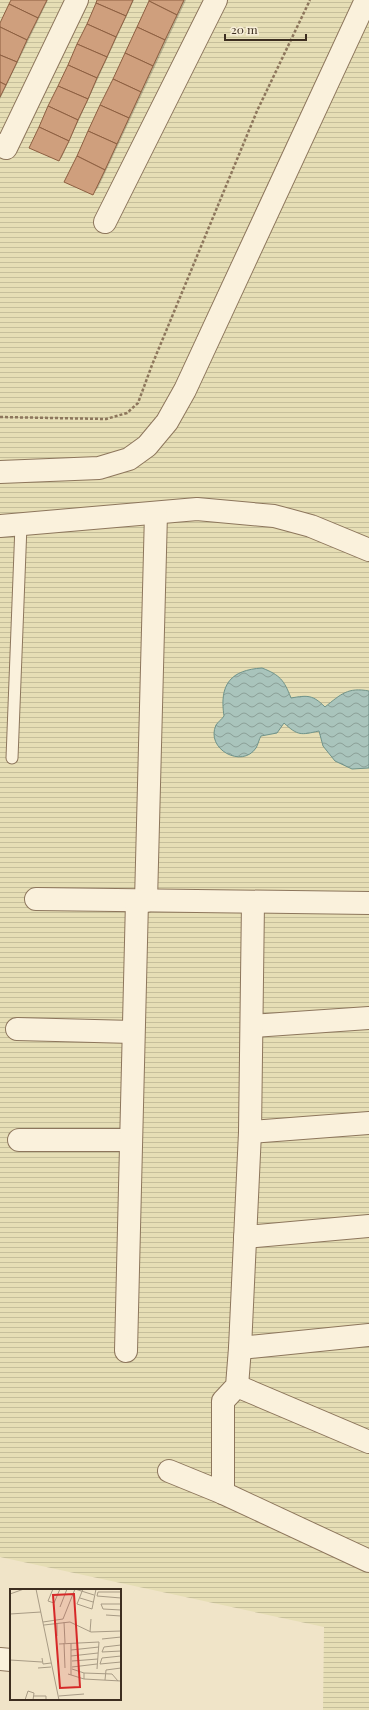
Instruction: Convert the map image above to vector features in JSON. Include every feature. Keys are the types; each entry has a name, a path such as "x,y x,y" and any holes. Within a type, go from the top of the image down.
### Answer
{"street":[{"path":"0,145 6,148 77,0"},
{"path":"105,222 216,0"},
{"path":"0,472 99,468 129,460 147,446 167,422 189,383 366,0"},
{"path":"0,526 197,509 274,516 311,526 369,550"},
{"path":"126,1351 133,1032 142,901 156,513"},
{"path":"36,900 369,903"},
{"path":"223,1493 223,1401 237,1386 240,1348 250,1132 253,902"},
{"path":"252,1026 369,1018"},
{"path":"17,1029 133,1032"},
{"path":"250,1132 369,1123"},
{"path":"19,1140 131,1140"},
{"path":"245,1237 369,1226"},
{"path":"240,1348 369,1335"},
{"path":"237,1386 369,1442"},
{"path":"169,1471 223,1493 369,1561"},
{"path":"0,1658 10,1660"}],"lane":[{"path":"12,758 22,525"}],"path":[{"path":"0,417 106,419 127,413 138,403 152,365 257,111 310,0"}],"shaded area":[{"path":"0,0 369,0 369,1710 323,1710 324,1627 0,1557"}],"water":[{"path":"262,668 281,679 291,698 302,696 310,697 317,700 325,707 340,695 350,691 369,691 369,768 352,769 335,761 323,746 319,731 304,734 296,732 284,723 277,733 261,736 256,748 250,754 242,757 234,756 220,748 216,742 214,734 216,725 224,716 223,695 226,687 235,676 242,672"}],"building":[{"path":"11,0 47,0 38,18 9,4"},
{"path":"97,0 133,0 126,16 96,3"},
{"path":"149,0 184,0 177,15"},
{"path":"149,1 177,15 165,40 137,27"},
{"path":"96,3 126,16 116,37 87,24"},
{"path":"9,4 38,18 27,40 0,27 0,23"},
{"path":"87,24 116,37 107,57 77,44"},
{"path":"0,27 27,40 17,62 0,55"},
{"path":"137,27 165,40 153,66 125,53"},
{"path":"77,44 107,57 97,78 68,65"},
{"path":"125,53 153,66 141,92 113,79"},
{"path":"0,55 17,62 6,85 0,82"},
{"path":"68,65 97,78 88,99 58,86"},
{"path":"113,79 141,92 129,118 100,105"},
{"path":"0,82 6,85 0,97"},
{"path":"58,86 88,99 78,120 48,106"},
{"path":"100,105 129,118 117,144 88,131"},
{"path":"48,106 78,120 69,141 39,127"},
{"path":"39,127 69,141 59,161 29,148"},
{"path":"88,131 117,144 105,170 77,156"},
{"path":"77,156 105,170 93,195 64,182"}]}
